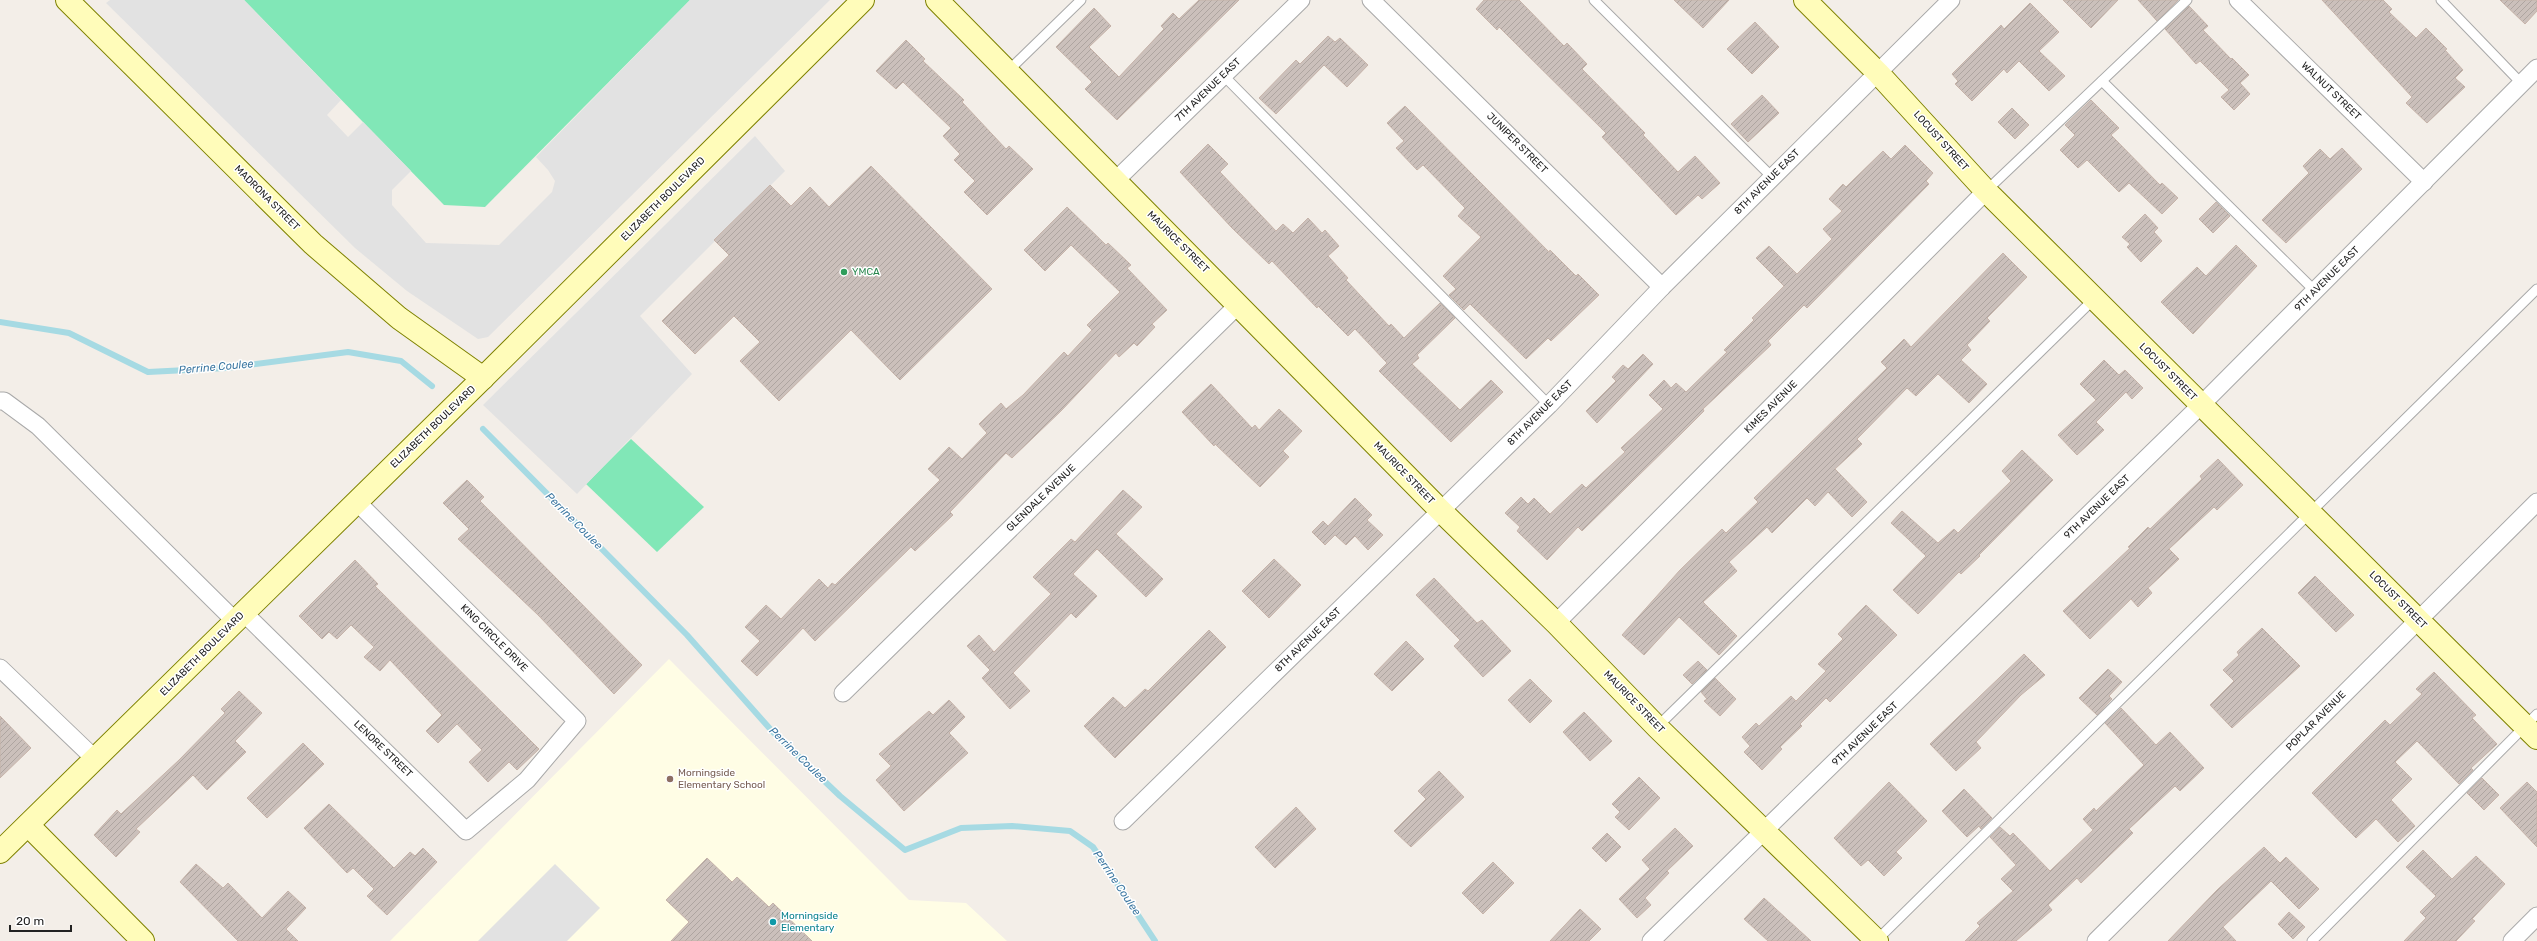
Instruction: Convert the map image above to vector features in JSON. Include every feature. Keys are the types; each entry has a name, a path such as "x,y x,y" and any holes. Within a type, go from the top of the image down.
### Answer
{"street":[{"name":"MADRONA STREET","path":"67,0 313,244 399,318 483,378"},
{"name":"ELIZABETH BOULEVARD","path":"0,852 483,378 863,0"},
{"name":"MAURICE STREET","path":"937,0 1239,304 1440,510 1556,623 1658,727 1766,830 1877,941"},
{"name":"7TH AVENUE EAST","path":"1116,180 1300,0"},
{"name":"JUNIPER STREET","path":"1372,0 1662,287"},
{"name":"LOCUST STREET","path":"1805,0 1878,73 1986,191 2094,299 2417,619 2533,726"},
{"name":"8TH AVENUE EAST","path":"1123,821 1549,405 1662,287 1952,0"},
{"name":"WALNUT STREET","path":"2238,0 2424,182"},
{"name":"9TH AVENUE EAST","path":"1651,941 2201,405 2537,68"},
{"name":"KIMES AVENUE","path":"1556,623 1986,191"},
{"name":"GLENDALE AVENUE","path":"843,692 1239,304"},
{"path":"0,401 4,401 38,426 239,617"},
{"name":"KING CIRCLE DRIVE","path":"357,502 577,721 527,780"},
{"name":"POPLAR AVENUE","path":"2096,941 2417,619 2537,502"},
{"name":"LENORE STREET","path":"239,617 466,831 527,780"},
{"path":"0,668 95,759"},
{"path":"28,825 143,941"},
{"path":"2512,941 2537,916"}],"lane":[{"path":"1008,71 1081,0"},
{"path":"1594,0 1772,177"},
{"path":"1986,191 2187,0"},
{"path":"2441,0 2521,83"},
{"path":"1223,75 1549,405"},
{"path":"2102,81 2315,291"},
{"path":"1877,941 2311,514 2537,289"},
{"path":"1658,727 2094,299"},
{"path":"2312,941 2533,726"}],"shaded area":[{"path":"110,0 244,0 341,100 327,115 348,137 363,122 411,171 392,190 392,205 426,243 499,245 552,192 555,181 548,170 536,157 690,0 830,0 488,337 478,339 407,291 355,248 106,3"},
{"path":"755,136 785,171 640,316 692,374 577,494 483,405"},
{"name":"Morningside Elementary School","path":"669,659 909,900 966,903 1007,941 390,941"},
{"path":"555,864 600,908 567,941 478,941"}],"green space":[{"path":"244,0 690,0 485,207 444,205"},
{"path":"631,439 704,507 657,552 586,484"}],"building":[{"path":"1199,0 1239,0 1117,120 1085,89 1092,82 1056,47 1094,8 1111,26 1089,47 1119,77 1164,29 1161,26 1173,13 1179,19"},
{"path":"1484,0 1519,0 1564,46 1567,43 1587,64 1582,69 1645,133 1643,135 1678,172 1695,156 1720,183 1702,199 1698,195 1676,215 1602,137 1606,133 1499,27 1497,30 1476,9"},
{"path":"1674,0 1729,0 1703,28"},
{"path":"2063,0 2118,0 2091,28"},
{"path":"2138,0 2178,0 2157,21"},
{"path":"2322,0 2383,0 2392,9 2389,12 2416,38 2426,28 2447,49 2445,50 2463,70 2455,78 2465,87 2427,123 2406,103 2412,97"},
{"path":"2500,0 2537,0 2537,11 2525,24"},
{"path":"2030,3 2059,32 2039,51 2065,76 2049,91 2019,61 2007,73 2004,69 1972,101 1955,84 1958,81 1952,74 2001,25 2004,29"},
{"path":"2189,6 2208,26 2203,30 2249,75 2240,83 2250,94 2234,110 2221,97 2229,90 2200,61 2196,64 2165,29"},
{"path":"1755,22 1779,47 1752,74 1727,49"},
{"path":"1328,36 1335,42 1340,38 1368,65 1347,87 1324,65 1276,114 1259,98 1296,60 1300,64"},
{"path":"906,40 925,59 923,61 964,100 962,102 1006,149 1009,146 1033,169 987,215 964,192 975,181 954,160 960,154 943,136 951,128 903,82 896,89 876,71"},
{"path":"1762,95 1779,113 1748,142 1731,124"},
{"path":"2091,100 2119,128 2111,135 2160,185 2162,183 2178,198 2162,214 2129,183 2119,192 2087,160 2078,168 2060,150 2075,135 2065,125"},
{"path":"1405,106 1549,252 1550,250 1576,276 1578,274 1599,295 1551,341 1548,338 1526,359 1470,304 1464,310 1449,295 1456,289 1443,276 1481,237 1458,216 1465,208 1423,165 1417,170 1396,148 1404,141 1387,123"},
{"path":"2012,108 2029,125 2015,139 1998,122"},
{"path":"1208,144 1228,164 1220,172 1276,231 1283,224 1293,233 1308,218 1322,233 1325,230 1339,246 1328,256 1348,278 1346,280 1389,326 1391,324 1404,338 1440,303 1455,318 1417,355 1419,358 1412,364 1460,410 1491,380 1503,392 1451,442 1379,371 1387,363 1355,329 1348,336 1318,306 1317,308 1272,261 1269,264 1232,228 1180,172"},
{"path":"1905,145 1933,173 1926,181 1929,184 1807,308 1804,305 1768,341 1771,345 1703,409 1704,411 1685,430 1582,531 1578,527 1547,560 1517,531 1520,527 1505,513 1521,497 1528,504 1534,498 1550,514 1582,484 1586,488 1625,452 1621,448 1663,409 1649,395 1664,380 1671,388 1676,383 1686,392 1727,352 1724,350 1754,320 1752,318 1784,286 1756,258 1769,246 1797,274 1832,239 1823,229 1842,211 1829,199 1843,184 1846,187 1883,151 1891,159"},
{"path":"2342,148 2362,169 2286,243 2262,220 2309,173 2303,166 2320,149 2330,159"},
{"name":"YMCA","path":"871,166 992,289 900,380 851,330 779,401 740,361 760,342 734,316 695,354 662,321 729,255 714,240 770,185 791,206 810,187 829,207"},
{"path":"2216,202 2230,216 2213,233 2199,219"},
{"path":"1067,207 1106,245 1108,243 1131,265 1127,268 1167,310 1152,324 1155,327 1137,346 1134,343 1119,357 1116,353 1061,411 1012,458 1006,453 950,512 953,515 915,551 911,547 815,641 803,628 757,676 741,661 760,641 745,627 766,605 781,619 819,579 828,588 832,583 835,585 940,480 928,469 949,447 962,459 987,433 979,424 1001,403 1006,409 1023,395 1064,352 1068,356 1092,330 1087,325 1120,292 1071,245 1045,271 1024,250"},
{"path":"2145,214 2158,228 2154,232 2162,241 2141,262 2127,247 2130,244 2122,237"},
{"path":"2236,245 2257,266 2193,334 2161,302 2197,267 2206,276"},
{"path":"2003,253 2027,277 1987,318 1990,321 1967,345 1971,350 1961,360 1987,384 1969,403 1938,374 1916,396 1907,388 1857,439 1862,444 1835,469 1867,502 1852,517 1828,492 1815,506 1807,498 1772,533 1767,527 1729,562 1737,571 1703,602 1737,636 1719,655 1679,617 1644,655 1622,635 1680,570 1722,529 1726,533 1758,502 1754,498 1887,368 1881,362 1904,339 1911,347"},
{"path":"1643,354 1653,364 1597,423 1586,411 1616,381 1612,377 1623,365 1628,369"},
{"path":"2104,360 2119,375 2125,370 2143,388 2132,399 2126,392 2096,422 2104,430 2077,455 2058,435 2096,400 2080,384"},
{"path":"1211,384 1252,428 1255,425 1259,430 1279,409 1302,431 1283,451 1289,457 1260,487 1215,444 1214,446 1182,412"},
{"path":"2022,450 2053,480 1979,555 1980,556 1961,574 1959,572 1918,614 1893,590 1926,556 1891,523 1902,511 1938,543 1954,529 1958,533 2011,481 2002,471"},
{"path":"2218,459 2243,485 2217,510 2214,507 2169,549 2179,559 2148,588 2152,593 2138,607 2131,599 2090,639 2063,611 2130,548 2128,547 2148,527 2150,529 2202,479 2200,476"},
{"path":"467,480 484,497 480,501 642,665 614,694 538,615 458,539 469,529 443,503"},
{"path":"1123,490 1142,507 1116,534 1163,579 1146,597 1097,549 1073,574 1097,596 1076,618 1071,613 1013,673 1030,691 1010,709 982,678 990,670 967,646 979,635 994,652 1051,594 1033,577 1071,539 1075,542"},
{"path":"1355,498 1372,515 1367,520 1383,535 1368,550 1355,536 1346,545 1335,535 1325,545 1312,532 1323,521 1328,526"},
{"path":"1274,559 1301,585 1269,618 1242,591"},
{"path":"355,560 378,584 375,586 539,749 517,770 509,762 488,782 469,762 482,750 457,724 438,743 426,731 442,715 390,660 380,671 364,657 374,647 351,625 337,639 329,632 322,639 299,616"},
{"path":"2315,576 2354,615 2336,632 2298,593"},
{"path":"1434,578 1477,623 1482,620 1511,651 1483,677 1454,646 1460,640 1416,595"},
{"path":"1866,605 1897,635 1830,702 1826,698 1800,724 1802,726 1780,747 1782,749 1762,770 1744,752 1750,746 1742,737 1756,723 1759,726 1791,696 1796,701 1826,671 1818,664 1843,639 1838,634"},
{"path":"2262,628 2300,666 2232,728 2210,705 2234,681 2223,670 2239,655 2237,652"},
{"path":"1209,630 1226,647 1115,758 1084,726 1113,697 1125,708 1145,689 1148,691"},
{"path":"1406,641 1424,659 1392,691 1374,674"},
{"path":"2024,654 2045,675 2021,695 1976,742 1981,748 1956,771 1930,744"},
{"path":"1698,661 1707,670 1692,684 1683,675"},
{"path":"2108,669 2122,682 2109,696 2112,699 2097,715 2079,698"},
{"path":"2434,672 2476,715 2472,718 2497,744 2471,768 2473,770 2459,784 2417,741 2395,762 2412,779 2391,800 2415,826 2398,842 2376,819 2356,838 2312,793 2385,720 2390,725 2422,694 2416,689"},
{"path":"1715,678 1736,699 1720,716 1704,701 1707,699 1701,692"},
{"path":"1530,679 1552,701 1530,723 1508,700"},
{"path":"239,691 262,713 235,741 246,752 207,790 193,775 136,829 140,832 116,857 94,835 117,810 121,814 179,760 225,713 221,709"},
{"path":"949,700 965,717 949,733 968,753 904,811 876,780 891,766 879,754 929,711 933,715"},
{"path":"2121,708 2156,745 2170,732 2204,768 2180,791 2175,786 2129,829 2133,833 2081,883 2077,878 2048,905 2052,910 2016,941 1965,941 1980,926 1977,923 2013,891 2001,879 2016,865 1990,837 2000,827 2010,836 2013,833 2050,871 2093,830 2083,819 2094,808 2096,811 2144,765 2105,723"},
{"path":"1584,712 1612,741 1590,761 1563,732"},
{"path":"0,716 31,748 0,778"},
{"path":"303,743 324,764 267,818 247,798"},
{"path":"1439,771 1464,797 1411,847 1394,831 1426,799 1418,791"},
{"path":"1639,777 1660,798 1629,830 1615,817 1620,812 1612,804"},
{"path":"2482,778 2499,795 2484,810 2467,793"},
{"path":"1889,782 1927,821 1896,852 1902,858 1884,876 1868,860 1861,866 1834,838"},
{"path":"2527,782 2537,792 2537,847 2500,808"},
{"path":"1964,789 1992,818 1981,829 1979,826 1967,837 1942,811"},
{"path":"329,804 394,868 410,852 415,856 423,848 437,862 387,915 367,896 374,889 353,868 347,873 304,828"},
{"path":"1296,807 1316,829 1275,868 1255,847"},
{"path":"1675,828 1693,846 1667,871 1669,873 1645,898 1651,905 1637,918 1619,899 1650,869 1642,860"},
{"path":"1607,833 1621,847 1606,862 1592,848"},
{"path":"2264,847 2280,863 2286,857 2319,889 2299,909 2271,881 2223,927 2236,941 2168,941 2217,890"},
{"path":"2423,850 2452,879 2476,856 2505,884 2472,919 2475,921 2456,941 2404,941 2426,918 2420,912 2436,896 2406,867"},
{"path":"707,858 732,882 737,877 769,907 773,903 812,941 671,941 689,922 666,900"},
{"path":"1493,862 1514,883 1483,914 1462,893"},
{"path":"196,864 223,888 228,883 262,918 288,891 306,908 286,929 298,941 238,941 180,882"},
{"path":"1764,898 1811,941 1768,941 1744,919"},
{"path":"1580,909 1601,929 1589,941 1550,941"},
{"path":"2289,912 2305,927 2293,939 2278,924"}],"waterway":[{"name":"Perrine Coulee","path":"0,322 69,333 148,372 226,368 348,352 401,361 432,386"},
{"name":"Perrine Coulee","path":"483,429 687,635 772,731 840,796 905,850 961,828 1012,826 1070,831 1093,847 1155,941"}],"place":[{"name":"YMCA","path":"844,272"},
{"name":"Morningside Elementary School","path":"670,779"},
{"name":"Morningside Elementary","path":"773,922"}]}
